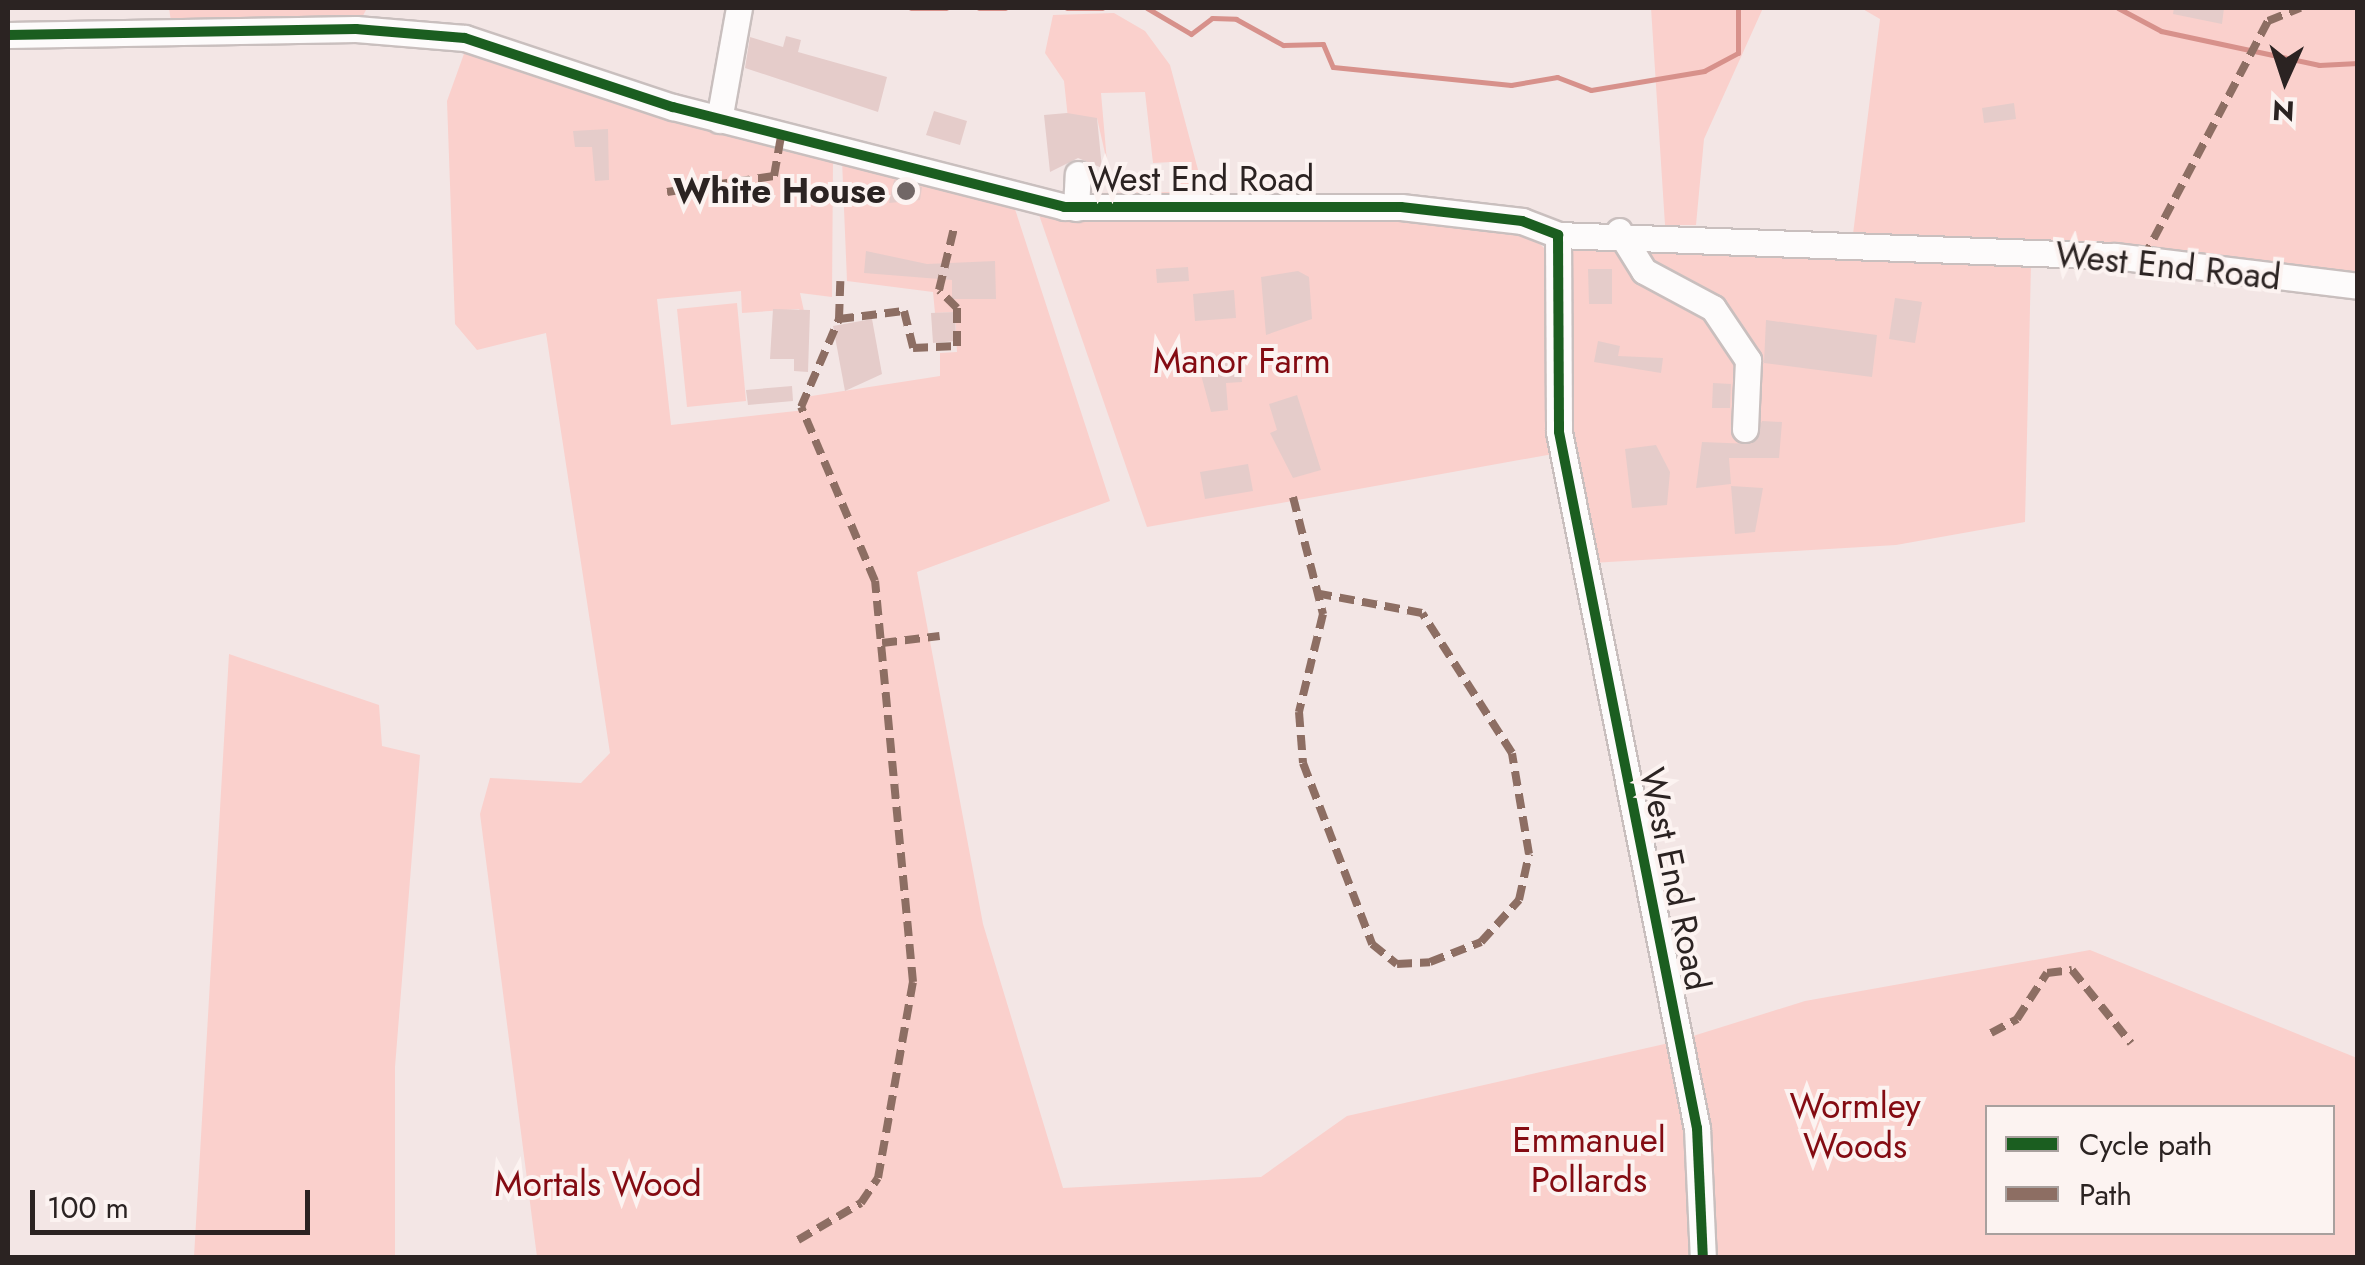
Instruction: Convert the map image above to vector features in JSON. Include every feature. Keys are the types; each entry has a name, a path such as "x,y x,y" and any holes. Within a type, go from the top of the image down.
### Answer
{"street":[{"path":"718,120 739,8"},
{"name":"West End Road","path":"8,35 373,19 495,46 718,120 1076,208 1402,206 1522,221 1558,235 1619,231 2115,256 2358,286"},
{"path":"1076,208 1078,174"},
{"path":"1619,231 1644,271 1713,308 1748,360 1745,429"},
{"name":"West End Road","path":"1558,235 1558,432 1696,1128 1703,1258"}],"green space":[{"path":"169,8 367,8 356,29 172,28"},
{"path":"1651,8 1763,8 1704,139 1696,225 1665,225"},
{"path":"1861,8 2357,8 2357,281 1853,234 1880,19"},
{"path":"1114,13 1145,31 1170,65 1205,196 1094,201 1094,193 1172,192 1172,162 1153,163 1145,92 1101,93 1107,162 1097,118 1069,128 1064,81 1045,53 1053,15"},
{"path":"465,51 833,159 832,297 800,293 806,320 799,309 742,313 741,291 657,299 671,425 805,410 805,397 940,376 940,353 957,352 955,312 935,313 933,292 847,281 842,160 1013,203 1110,501 917,572 983,924 1063,1188 1261,1177 1347,1116 1669,1043 1687,1127 1691,1257 537,1257 480,814 490,778 581,783 610,753 546,333 477,350 455,324 447,101"},
{"name":"Manor Farm","path":"1037,209 1304,212 1524,228 1548,252 1553,454 1147,527"},
{"path":"1568,242 2031,264 2025,522 1896,545 1592,563 1569,438"},
{"path":"737,303 746,401 687,407 677,309"},
{"path":"229,654 379,705 382,746 420,755 395,1067 395,1257 194,1257"},
{"name":"Wormley Woods","path":"2090,950 2357,1058 2357,1257 1714,1257 1693,1036 1805,1001"}],"building":[{"path":"2174,8 2224,8 2222,24 2173,14"},
{"path":"786,36 801,40 798,52 887,77 878,112 745,68 750,37 783,47"},
{"path":"2014,103 2016,119 1984,123 1982,108"},
{"path":"934,111 967,121 960,145 926,135"},
{"path":"1067,113 1097,118 1102,168 1078,158 1050,172 1044,115"},
{"path":"608,129 609,180 595,181 592,147 575,147 573,131"},
{"name":"White House","path":"894,180 922,187 920,200 889,203"},
{"path":"866,251 927,264 995,261 996,299 952,299 952,280 864,273"},
{"path":"1188,267 1189,281 1157,283 1156,269"},
{"path":"1588,269 1612,269 1612,304 1589,304"},
{"path":"1298,271 1309,277 1312,319 1266,335 1261,277"},
{"path":"1234,290 1236,318 1195,321 1193,294"},
{"path":"1895,298 1922,302 1915,343 1889,339"},
{"path":"773,309 810,310 808,372 794,371 794,359 770,359"},
{"path":"955,312 956,341 933,343 931,313"},
{"path":"872,319 882,374 845,391 833,326"},
{"path":"1766,320 1877,335 1872,377 1764,363"},
{"path":"1598,341 1620,346 1618,356 1663,358 1661,373 1594,362"},
{"path":"1240,356 1242,382 1226,383 1228,410 1211,412 1197,360"},
{"path":"1713,383 1731,384 1730,408 1712,408"},
{"path":"792,386 793,401 748,405 746,390"},
{"path":"1297,395 1321,470 1293,478 1270,433 1277,430 1269,404"},
{"path":"1762,421 1782,422 1779,458 1729,458 1731,484 1696,488 1702,442 1752,444"},
{"path":"1656,445 1670,472 1667,505 1632,508 1625,449"},
{"path":"1248,464 1253,491 1205,499 1200,472"},
{"path":"1731,486 1763,488 1755,532 1735,534"}],"waterway":[{"path":"911,8 946,8"},
{"path":"979,8 1005,8"},
{"path":"1067,8 1102,8"},
{"path":"1147,8 1191,34 1212,18 1236,19 1283,45 1323,44 1333,67 1511,85 1557,77 1591,90 1704,71 1738,53 1738,8"},
{"path":"2118,8 2161,31 2319,65 2358,63"}],"marked path":[{"path":"2143,259 2268,21 2300,8"},
{"path":"667,192 774,176 781,137"},
{"path":"839,319 904,311 913,348 957,346 957,308 939,290 954,228"},
{"path":"798,1240 861,1203 878,1178 913,982 875,581 801,407 839,319 840,281"},
{"path":"1293,497 1323,614 1299,712 1303,763 1372,944 1397,964 1430,962 1481,942 1519,900 1529,854 1512,753 1422,613 1320,594"},
{"path":"882,643 940,636"},
{"path":"1991,1033 2017,1019 2047,973 2072,970 2131,1043"}],"cycle path":[{"path":"8,35 356,29 465,38 673,107 1064,207 1401,207 1522,221 1558,235 1559,432 1697,1128 1703,1258"}],"place":[{"name":"White House","path":"906,191"}],"park label":[{"name":"Emmanuel Pollards","path":"1589,1160"},
{"name":"Mortals Wood","path":"598,1184"}]}
